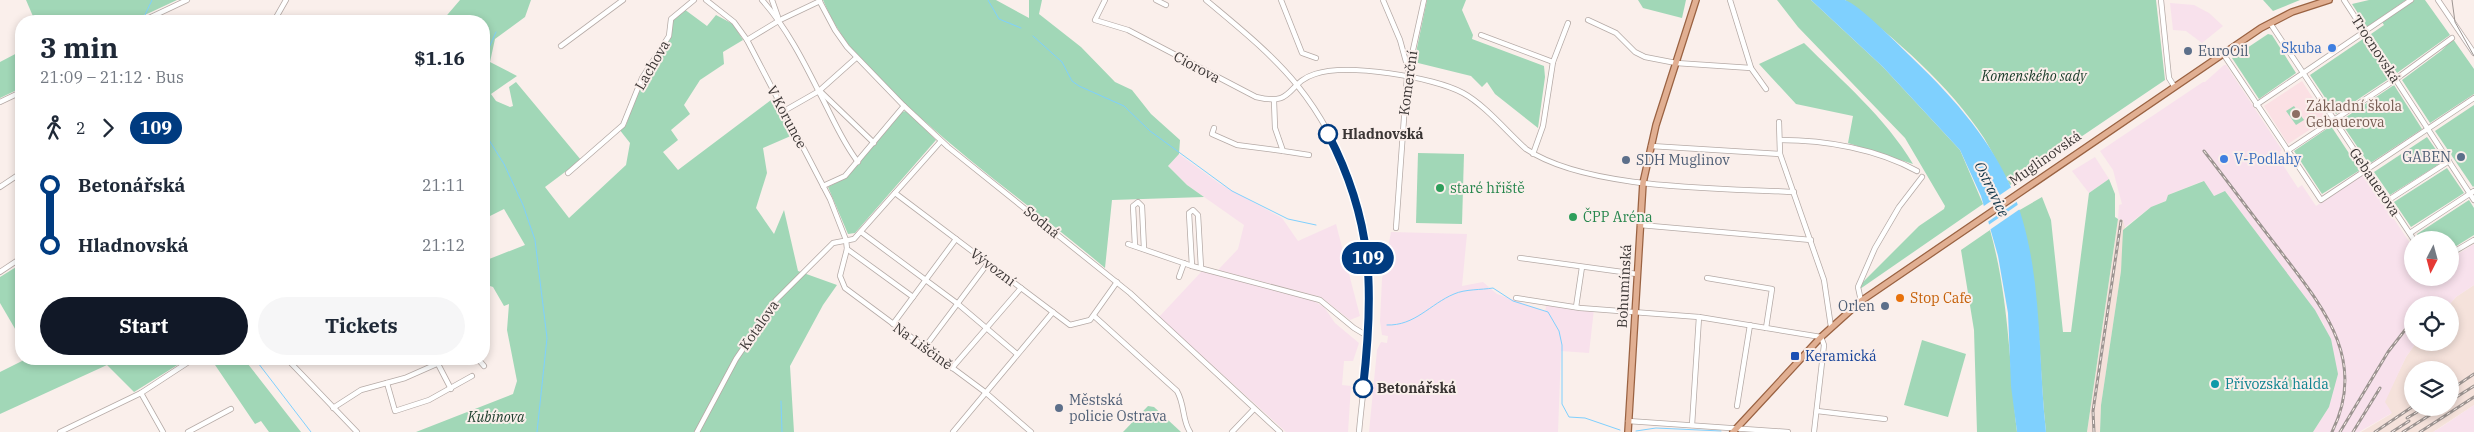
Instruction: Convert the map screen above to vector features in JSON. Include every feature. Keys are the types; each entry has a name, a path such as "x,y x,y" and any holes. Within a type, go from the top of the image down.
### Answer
{"main road":[{"name":"Bohumínská","path":"1628,432 1643,183 1651,146 1696,0"},
{"name":"Muglinovská","path":"1735,430 1821,337 1861,301 2222,52 2292,12 2330,0"}],"street":[{"path":"158,15 187,0"},
{"path":"277,15 286,0"},
{"path":"561,46 623,0"},
{"name":"Lachova","path":"568,173 623,125 642,78 666,42 671,19 694,0"},
{"name":"V Korunce","path":"706,0 734,22 747,40 823,186 846,240 847,249"},
{"path":"762,0 780,20"},
{"path":"772,0 780,20 819,92 844,145 858,162"},
{"name":"Ciorova","path":"1105,0 1095,20 1128,30 1256,97 1274,101"},
{"path":"1156,0 1166,5"},
{"path":"1206,0 1250,37 1297,85 1324,126 1339,154 1361,218 1368,263 1370,296 1369,337 1359,432"},
{"path":"1281,0 1302,53 1316,58"},
{"path":"1383,0 1400,40 1408,70"},
{"name":"Komerční","path":"1396,228 1407,77 1424,0"},
{"path":"1730,0 1751,68 1766,89"},
{"path":"2160,0 2169,78 2174,86"},
{"name":"Trocnovská","path":"2344,0 2428,130 2472,193 2474,200"},
{"path":"2256,105 2412,0"},
{"path":"2438,0 2474,53"},
{"path":"747,40 780,20 820,1"},
{"name":"Sodná","path":"820,1 835,30 856,58 904,106 941,140 1117,282 1280,432"},
{"path":"1588,20 1616,33 1640,55 1676,63 1751,68"},
{"path":"1534,154 1543,126 1552,62 1568,23"},
{"name":"Gebauerova","path":"2270,23 2366,170 2409,231"},
{"path":"1481,35 1552,62"},
{"path":"2287,151 2396,79 2452,38"},
{"path":"2222,52 2321,200 2474,98"},
{"path":"784,110 819,92 856,58"},
{"path":"1282,151 1275,128 1274,101 1290,94 1297,85 1314,74 1344,68 1407,77 1463,93 1534,154 1582,170 1643,183 1794,192"},
{"path":"819,92 874,143"},
{"path":"0,102 15,95"},
{"path":"823,186 845,176 904,106"},
{"path":"1779,122 1780,154 1828,296 1831,327"},
{"path":"1214,128 1212,134 1237,145 1308,155"},
{"path":"846,240 854,239 861,232 941,140"},
{"path":"1780,140 1807,140 1847,148 1904,164 1917,171"},
{"path":"1651,146 1780,154"},
{"path":"2387,201 2449,161"},
{"path":"0,187 15,177"},
{"path":"1861,301 1858,287 1875,248 1898,207 1922,177"},
{"name":"Vývozní","path":"895,192 1070,325 1090,320 1094,316"},
{"path":"2413,231 2472,193"},
{"path":"1135,246 1133,206 1138,202 1142,206 1144,249"},
{"path":"1192,266 1189,214 1193,210 1198,215 1201,268"},
{"path":"1640,226 1810,240"},
{"path":"861,232 958,304 1017,354"},
{"path":"893,324 956,239"},
{"name":"Kotalova","path":"697,432 736,359 776,300 833,243 846,240"},
{"path":"2459,249 2474,240"},
{"path":"1128,244 1192,266 1320,300 1354,328 1369,337"},
{"path":"847,249 913,296"},
{"name":"Na Liščině","path":"847,249 840,274 842,285 985,392 1030,432"},
{"path":"1520,258 1637,274"},
{"path":"0,272 15,262"},
{"path":"925,348 988,263"},
{"path":"1179,277 1184,263"},
{"path":"1576,308 1582,266"},
{"path":"1707,278 1772,289 1766,328"},
{"path":"1117,282 1094,316 1177,391 1183,401 1186,426 1190,432"},
{"path":"952,368 1021,288"},
{"path":"1516,298 1576,308 1699,317 1821,337 1824,345 1814,432"},
{"path":"953,432 1053,312"},
{"path":"1692,425 1699,317"},
{"path":"1737,406 1750,325"},
{"path":"60,432 141,393 184,365"},
{"path":"293,365 357,432"},
{"path":"333,408 353,393 435,365"},
{"path":"439,365 451,389"},
{"path":"387,383 395,411 429,400 472,376"},
{"path":"141,393 163,432"},
{"path":"188,432 231,409"},
{"path":"1232,432 1254,409"},
{"path":"1817,411 1886,419"},
{"path":"1628,421 1735,430 1788,432"},
{"path":"73,426 76,432"}],"shaded area":[{"path":"2170,3 2194,5 2209,13 2223,26 2202,43 2186,31 2173,30"},
{"path":"2226,65 2282,150 2280,152 2283,156 2279,159 2298,188 2302,185 2316,206 2364,174 2404,234 2404,286 2459,286 2459,253 2474,244 2474,285 2458,296 2404,296 2404,351 2410,351 2385,402 2392,413 2359,432 2313,432 2329,407 2324,324 2226,192 2214,196 2203,181 2168,195 2166,201 2151,207 2125,227 2123,220 2118,219 2119,205 2122,204 2113,170 2100,151 2205,82"},
{"name":"Základní škola Gebauerova","path":"2302,81 2326,119 2288,144 2264,106"},
{"path":"1179,154 1220,184 1282,218 1298,241 1336,224 1360,316 1350,320 1321,297 1218,270 1238,249 1244,225 1187,185 1168,166"},
{"path":"2095,157 2109,179 2089,193 2072,171"},
{"path":"2118,219 2123,220 2125,227 2121,271 2101,405 2100,432 2087,432"},
{"path":"1391,232 1467,234 1462,286 1483,282 1497,294 1545,311 1547,304 1594,309 1589,353 1561,351 1558,432 1369,432 1377,350 1381,342 1387,343 1388,336 1382,335 1380,321 1382,279"},
{"path":"1202,271 1312,300 1324,307 1335,323 1359,343 1353,361 1344,361 1342,385 1351,386 1348,432 1286,432 1159,317"},
{"path":"2474,285 2474,405 2459,415 2459,361 2404,361 2410,351 2459,351 2458,296"},
{"path":"2404,361 2404,416 2457,416 2433,432 2361,432 2391,414 2384,402"},
{"path":"2474,405 2474,432 2433,432 2459,416"}],"green space":[{"path":"26,0 177,0 143,15 32,15"},
{"path":"460,0 531,0 525,17 495,39 490,62 490,15 447,15"},
{"path":"823,0 996,0 1029,18 1029,0 1042,0 1039,14 1081,47 1115,82 1132,90 1151,114 1180,140 1179,154 1168,166 1187,185 1204,197 1112,200 1105,268 944,139 893,93 853,50 831,18"},
{"path":"1427,0 1466,0 1462,10 1473,35 1472,39 1544,66 1545,77 1538,128 1495,94 1487,82 1482,87 1471,76 1414,62"},
{"path":"1638,0 1686,0 1682,18 1643,8"},
{"path":"1777,0 1811,0 1883,67 1960,150 1983,204 1860,289 1860,285 1919,226 1944,209 1945,206 1905,138 1798,27"},
{"name":"Komenského sady","path":"1845,0 2156,0 2165,80 2010,185 1984,138 1955,100 1902,47"},
{"path":"2263,0 2300,0 2273,11"},
{"path":"2369,0 2406,0 2367,27 2352,4"},
{"path":"2414,0 2425,0 2450,35 2397,73 2371,34 2384,25 2382,22"},
{"name":"Kubínova","path":"684,9 707,26 716,15 733,24 743,40 723,52 724,64 700,80 684,105 690,114 671,130 678,140 663,152 678,170 775,97 804,148 793,135 763,148 767,173 756,208 774,234 784,210 798,271 837,285 823,305 790,366 794,432 416,432 513,394 517,381 507,330 509,304 504,306 493,287 490,286 490,259 525,245 504,209 490,216 490,62 517,76 491,94 496,101 510,107 513,106 509,87 516,82 581,160 545,187 569,218 626,165 630,143 619,129 626,125 642,80 671,36 673,20"},
{"path":"2268,34 2272,35 2296,73 2259,99 2232,58"},
{"path":"2363,39 2390,78 2336,114 2310,75"},
{"path":"2453,39 2474,69 2474,94 2430,123 2402,80 2441,51"},
{"path":"1804,43 1876,115 1890,131 1913,164 1848,143 1853,116 1796,104 1759,64"},
{"path":"15,54 15,91 0,98 0,62"},
{"path":"2394,85 2422,129 2369,164 2340,121"},
{"path":"2474,105 2474,186 2473,187 2435,131"},
{"path":"2294,106 2304,120 2296,125 2286,111"},
{"path":"907,111 936,140 855,233 848,234 828,187 845,178 900,112"},
{"path":"2331,126 2360,170 2322,194 2294,151"},
{"path":"2427,137 2444,161 2390,195 2374,172"},
{"name":"staré hřiště","path":"1418,153 1464,154 1462,224 1416,223"},
{"path":"2447,168 2464,193 2411,227 2394,202"},
{"path":"2109,179 2115,194 2115,217 2118,219 2087,432 2046,432 2035,293 2031,266 2018,211 2042,197 2051,220 2063,332 2071,332 2089,193"},
{"path":"2204,181 2214,196 2225,191 2315,310 2331,339 2338,374 2329,407 2313,432 2100,432 2101,405 2121,271 2123,230 2151,207 2166,201 2168,195"},
{"path":"2469,200 2474,208 2474,235 2459,244 2459,231 2422,231"},
{"path":"1990,230 2005,305 2017,432 1977,432 1974,330 1961,250"},
{"path":"15,268 15,329 0,303 0,277"},
{"path":"1922,340 1966,354 1948,417 1904,405"},
{"path":"15,364 107,365 0,414 0,372"},
{"path":"107,365 177,365 134,392"},
{"path":"215,365 249,365 301,432 269,432 261,421 255,424"},
{"path":"1148,406 1154,407 1181,432 1123,432"}],"water":[{"name":"Ostravice","path":"1811,0 1845,0 1868,16 1923,68 1952,99 1978,131 2001,166 2021,214 2029,245 2037,307 2046,432 2017,432 2011,386 2008,313 1998,256 1981,196 1960,150 1883,67"}],"pier":[{"path":"2013,186 2018,201 1986,223 1981,208"},
{"path":"2019,204 2020,209 1988,231 1987,226"}],"waterway":[{"path":"145,15 152,0"},
{"path":"988,0 999,19 1021,28"},
{"path":"490,46 496,32"},
{"path":"1033,36 1062,62 1072,81 1124,106 1150,131 1232,191 1288,219 1316,225"},
{"path":"490,142 504,164 523,205 535,240 547,338 537,432"},
{"path":"1387,325 1406,322 1445,298 1468,290 1493,288 1513,301 1548,312 1559,331 1562,345 1562,404 1569,417 1585,418 1620,430"},
{"path":"260,365 311,432"},
{"path":"781,401 782,432"},
{"path":"1636,431 1656,428 1721,431"}],"tram line":[{"path":"2452,0 2455,22 2474,56"}],"railway":[{"path":"2204,151 2294,269 2323,311 2335,333 2342,356 2345,380 2342,405 2332,432"},
{"path":"2094,432 2093,411 2121,221"},
{"path":"2340,432 2388,352 2404,331"},
{"path":"2459,384 2474,374"},
{"path":"2459,395 2474,386"},
{"path":"2353,432 2380,388"},
{"path":"2420,432 2474,397"},
{"path":"2375,432 2404,412"},
{"path":"2403,432 2428,416"},
{"path":"2392,432 2409,421"}],"bus line":[{"name":"109","path":"1328,134 1339,154 1353,189 1366,240 1370,296 1369,337 1363,388"}],"place":[{"name":"Skuba","path":"2332,48"},
{"name":"EuroOil","path":"2188,51"},
{"name":"Základní škola Gebauerova","path":"2296,114"},
{"name":"Hladnovská","path":"1328,134"},
{"name":"GABEN","path":"2461,157"},
{"name":"V-Podlahy","path":"2224,159"},
{"name":"SDH Muglinov","path":"1626,160"},
{"name":"staré hřiště","path":"1440,188"},
{"name":"ČPP Aréna","path":"1573,217"},
{"name":"Stop Cafe","path":"1900,298"},
{"name":"Orlen","path":"1885,306"},
{"name":"Keramická","path":"1795,356"},
{"name":"Přívozská halda","path":"2215,384"},
{"name":"Betonářská","path":"1363,388"},
{"name":"Městská policie Ostrava","path":"1059,408"}]}
